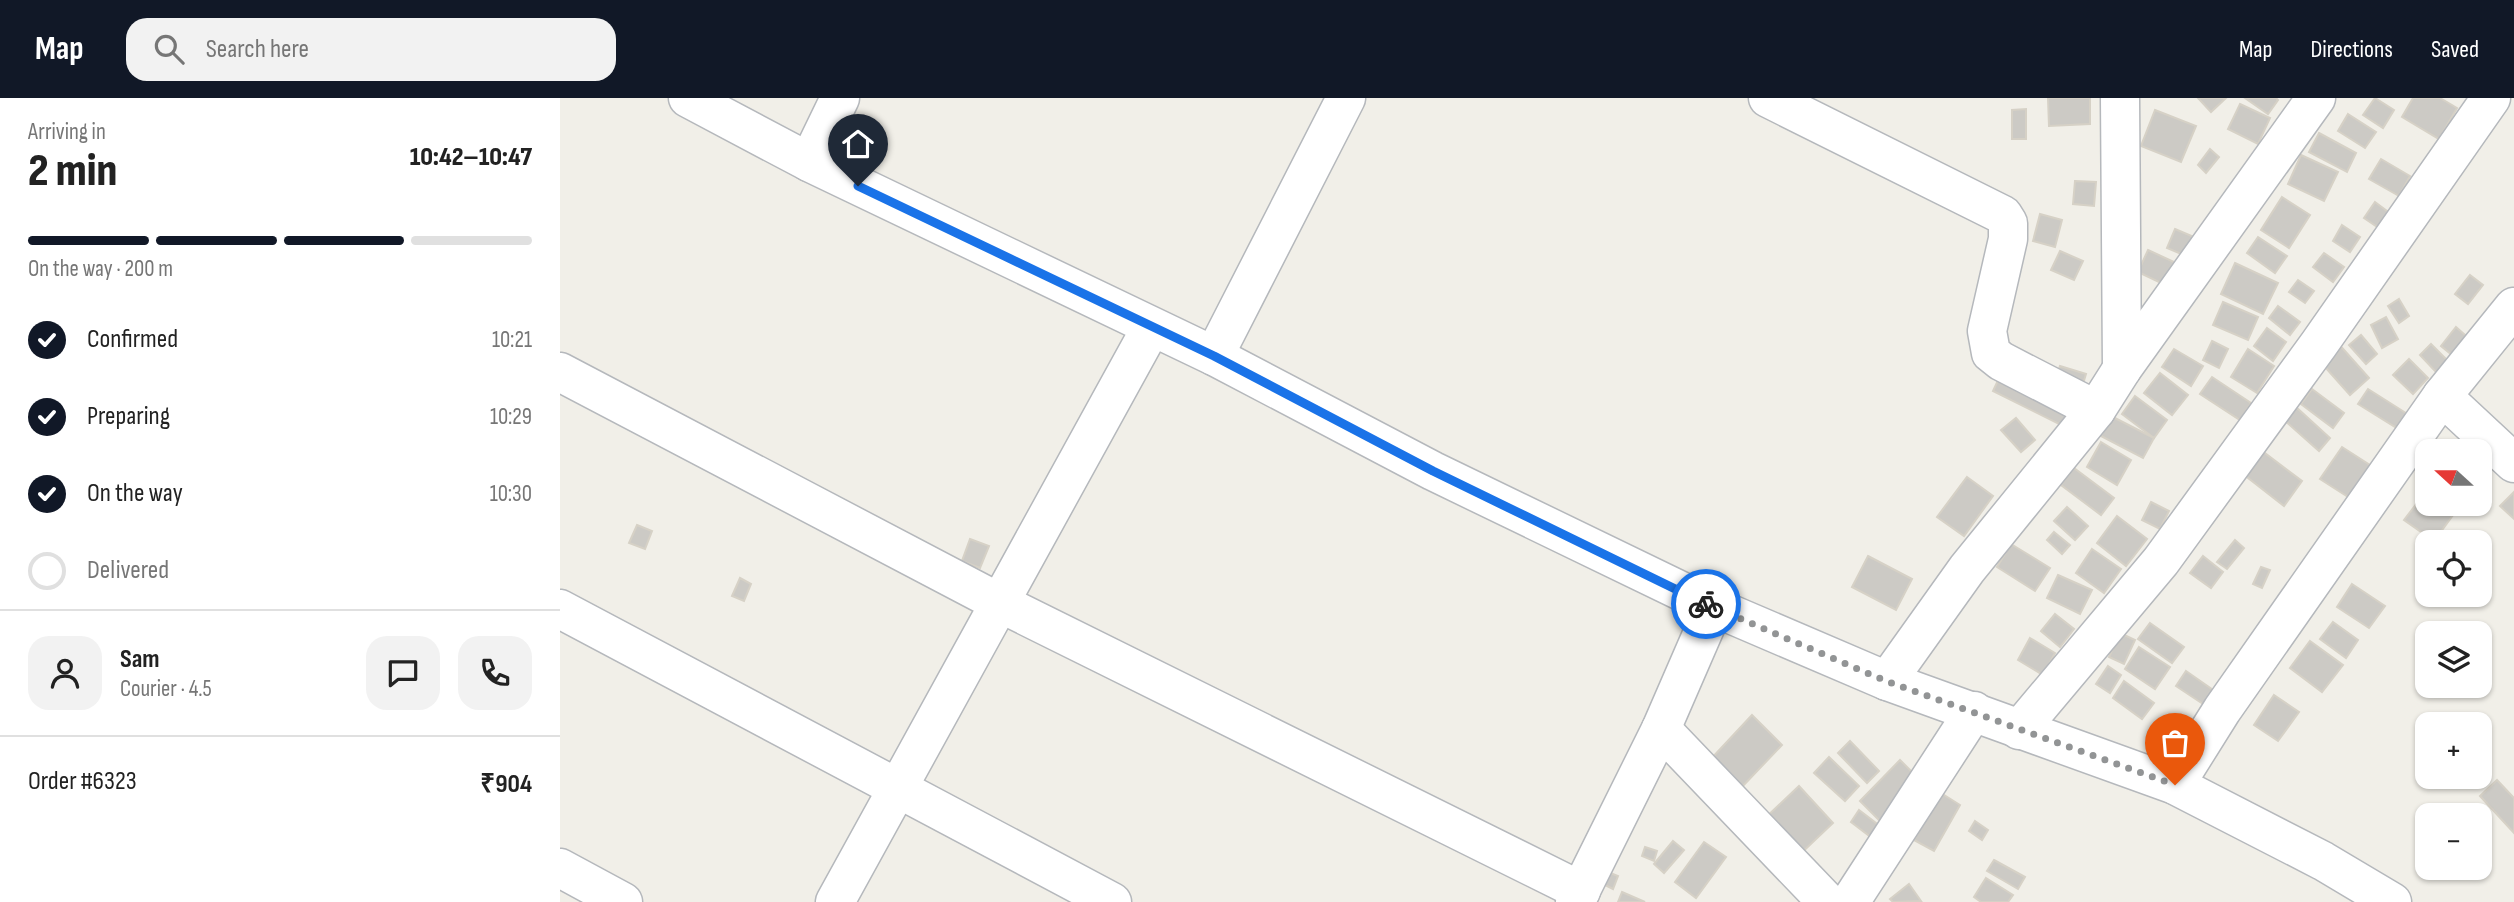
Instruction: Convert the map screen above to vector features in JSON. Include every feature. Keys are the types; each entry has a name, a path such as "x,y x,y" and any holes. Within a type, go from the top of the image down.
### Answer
{"street":[{"path":"688,98 809,162 1214,356 1433,471 1714,607 1886,681 2175,785 2323,861 2392,902"},
{"path":"809,162 840,98"},
{"path":"1214,356 1346,98"},
{"path":"1768,98 2003,215 2008,223 2008,239 1987,331 1991,353 2001,361 2095,410"},
{"path":"2120,98 2122,369"},
{"path":"1886,681 1967,569 2095,410 2316,98"},
{"path":"2019,730 2161,561 2319,344 2491,98"},
{"path":"2175,785 2222,710 2442,397 2514,307"},
{"path":"835,902 1151,328"},
{"path":"560,372 998,602 1578,897 1661,729 1714,607"},
{"path":"2442,397 2514,463"},
{"path":"560,609 1112,902"},
{"path":"1850,902 1974,711"},
{"path":"1661,729 1827,902"},
{"path":"560,868 623,902"}],"building":[{"path":"2048,98 2090,98 2090,124 2049,126"},
{"path":"2198,98 2226,98 2211,112"},
{"path":"2245,98 2276,98 2278,100 2268,114"},
{"path":"2375,98 2394,110 2383,128 2363,115"},
{"path":"2413,98 2440,98 2457,108 2439,139 2402,117"},
{"path":"2240,104 2270,118 2258,144 2228,129"},
{"path":"2026,109 2026,139 2012,139 2012,110"},
{"path":"2155,110 2196,126 2181,162 2141,146"},
{"path":"2348,114 2376,132 2365,148 2338,131"},
{"path":"2319,133 2356,153 2347,172 2309,152"},
{"path":"2210,149 2219,157 2206,173 2198,165"},
{"path":"2301,155 2338,172 2324,201 2288,184"},
{"path":"2381,159 2410,176 2399,196 2369,179"},
{"path":"2075,181 2096,182 2094,206 2073,204"},
{"path":"2282,197 2310,215 2289,248 2261,230"},
{"path":"2375,202 2391,214 2380,229 2364,218"},
{"path":"2040,214 2062,220 2055,247 2033,241"},
{"path":"2342,225 2360,237 2350,252 2333,241"},
{"path":"2175,229 2194,237 2186,256 2167,248"},
{"path":"2258,237 2287,256 2275,273 2247,253"},
{"path":"2148,250 2174,262 2163,284 2138,272"},
{"path":"2060,251 2083,261 2074,280 2051,270"},
{"path":"2324,253 2344,267 2333,282 2313,267"},
{"path":"2235,263 2278,283 2263,314 2221,294"},
{"path":"2470,275 2483,285 2468,304 2455,294"},
{"path":"2298,280 2314,291 2305,303 2289,292"},
{"path":"2399,299 2409,316 2399,323 2388,306"},
{"path":"2223,302 2258,317 2248,340 2213,325"},
{"path":"2278,306 2300,322 2290,335 2269,318"},
{"path":"2386,317 2398,339 2382,348 2371,325"},
{"path":"2456,327 2472,341 2457,359 2441,346"},
{"path":"2267,328 2286,342 2273,361 2254,346"},
{"path":"2361,335 2377,354 2366,364 2349,345"},
{"path":"2212,341 2228,349 2219,368 2203,360"},
{"path":"2336,341 2369,378 2350,395 2317,358"},
{"path":"2431,344 2448,361 2437,373 2420,355"},
{"path":"2174,349 2203,366 2191,386 2162,367"},
{"path":"2248,349 2274,366 2257,393 2231,377"},
{"path":"2409,359 2428,378 2413,394 2393,375"},
{"path":"2060,366 2086,374 2080,394 2053,386"},
{"path":"2160,373 2188,395 2172,415 2144,393"},
{"path":"2000,376 2074,413 2067,428 1993,391"},
{"path":"2212,377 2251,403 2240,420 2200,394"},
{"path":"2312,389 2344,413 2333,428 2301,404"},
{"path":"2368,389 2409,415 2400,430 2358,404"},
{"path":"2135,396 2167,420 2154,438 2122,414"},
{"path":"2296,407 2330,438 2319,451 2284,420"},
{"path":"2111,416 2154,438 2143,458 2101,436"},
{"path":"2016,418 2035,440 2021,452 2001,430"},
{"path":"2101,442 2131,460 2117,485 2087,467"},
{"path":"2342,447 2370,465 2348,497 2320,479"},
{"path":"2261,450 2302,481 2284,506 2243,474"},
{"path":"2074,468 2114,498 2101,515 2061,485"},
{"path":"1967,477 1993,496 1964,536 1937,517"},
{"path":"2514,492 2514,519 2500,506"},
{"path":"2151,502 2169,511 2160,529 2142,520"},
{"path":"2415,506 2415,516 2452,516 2442,530 2418,530 2404,520"},
{"path":"2067,507 2088,526 2075,540 2054,521"},
{"path":"2117,516 2147,539 2126,566 2097,543"},
{"path":"637,525 652,531 645,549 629,543"},
{"path":"2054,532 2070,545 2062,554 2047,540"},
{"path":"970,539 989,546 980,568 962,561"},
{"path":"2235,540 2244,548 2227,569 2217,562"},
{"path":"2011,544 2050,568 2035,591 1997,567"},
{"path":"2092,549 2121,569 2104,593 2076,573"},
{"path":"1868,556 1912,579 1896,610 1852,587"},
{"path":"2203,556 2223,572 2211,588 2190,573"},
{"path":"2261,567 2270,570 2262,588 2253,584"},
{"path":"2058,575 2092,590 2080,614 2047,598"},
{"path":"740,578 751,584 744,601 732,596"},
{"path":"2352,584 2385,606 2369,628 2337,607"},
{"path":"2055,614 2074,629 2060,647 2041,631"},
{"path":"2333,622 2358,640 2346,658 2320,639"},
{"path":"2150,623 2184,647 2172,663 2138,639"},
{"path":"2120,633 2135,640 2124,664 2109,657"},
{"path":"2030,638 2055,653 2043,675 2018,660"},
{"path":"2310,641 2343,665 2322,692 2290,668"},
{"path":"2139,647 2170,667 2155,689 2125,669"},
{"path":"2108,666 2121,675 2110,693 2096,684"},
{"path":"2186,671 2216,692 2206,706 2176,686"},
{"path":"2124,681 2154,703 2142,719 2113,698"},
{"path":"2274,695 2299,712 2278,741 2254,725"},
{"path":"1752,715 1782,745 1739,790 1709,761"},
{"path":"1850,741 1879,771 1867,783 1838,753"},
{"path":"1829,757 1859,786 1845,801 1814,773"},
{"path":"1900,760 1921,781 1881,822 1860,801"},
{"path":"2497,780 2514,798 2514,833 2492,809 2492,803 2486,803 2480,796 2487,789 2492,789"},
{"path":"1799,786 1833,823 1796,858 1762,821"},
{"path":"1941,793 1960,805 1934,851 1914,840"},
{"path":"1859,810 1880,826 1872,838 1851,822"},
{"path":"1975,821 1988,830 1982,840 1969,831"},
{"path":"1673,841 1684,850 1664,873 1654,864"},
{"path":"1704,842 1726,857 1696,898 1675,882"},
{"path":"1645,847 1657,851 1654,861 1642,856"},
{"path":"1994,860 2025,877 2018,889 1987,871"},
{"path":"1608,872 1618,876 1613,889 1603,884"},
{"path":"1986,878 2013,895 2008,902 1981,902 1974,897"},
{"path":"1909,884 1921,901 1893,902 1890,899"},
{"path":"1622,892 1645,902 1618,902"}],"way so far":[{"path":"1706,604 1886,681 2175,785"}],"route":[{"path":"858,186 1214,356 1433,471 1706,604"}]}
